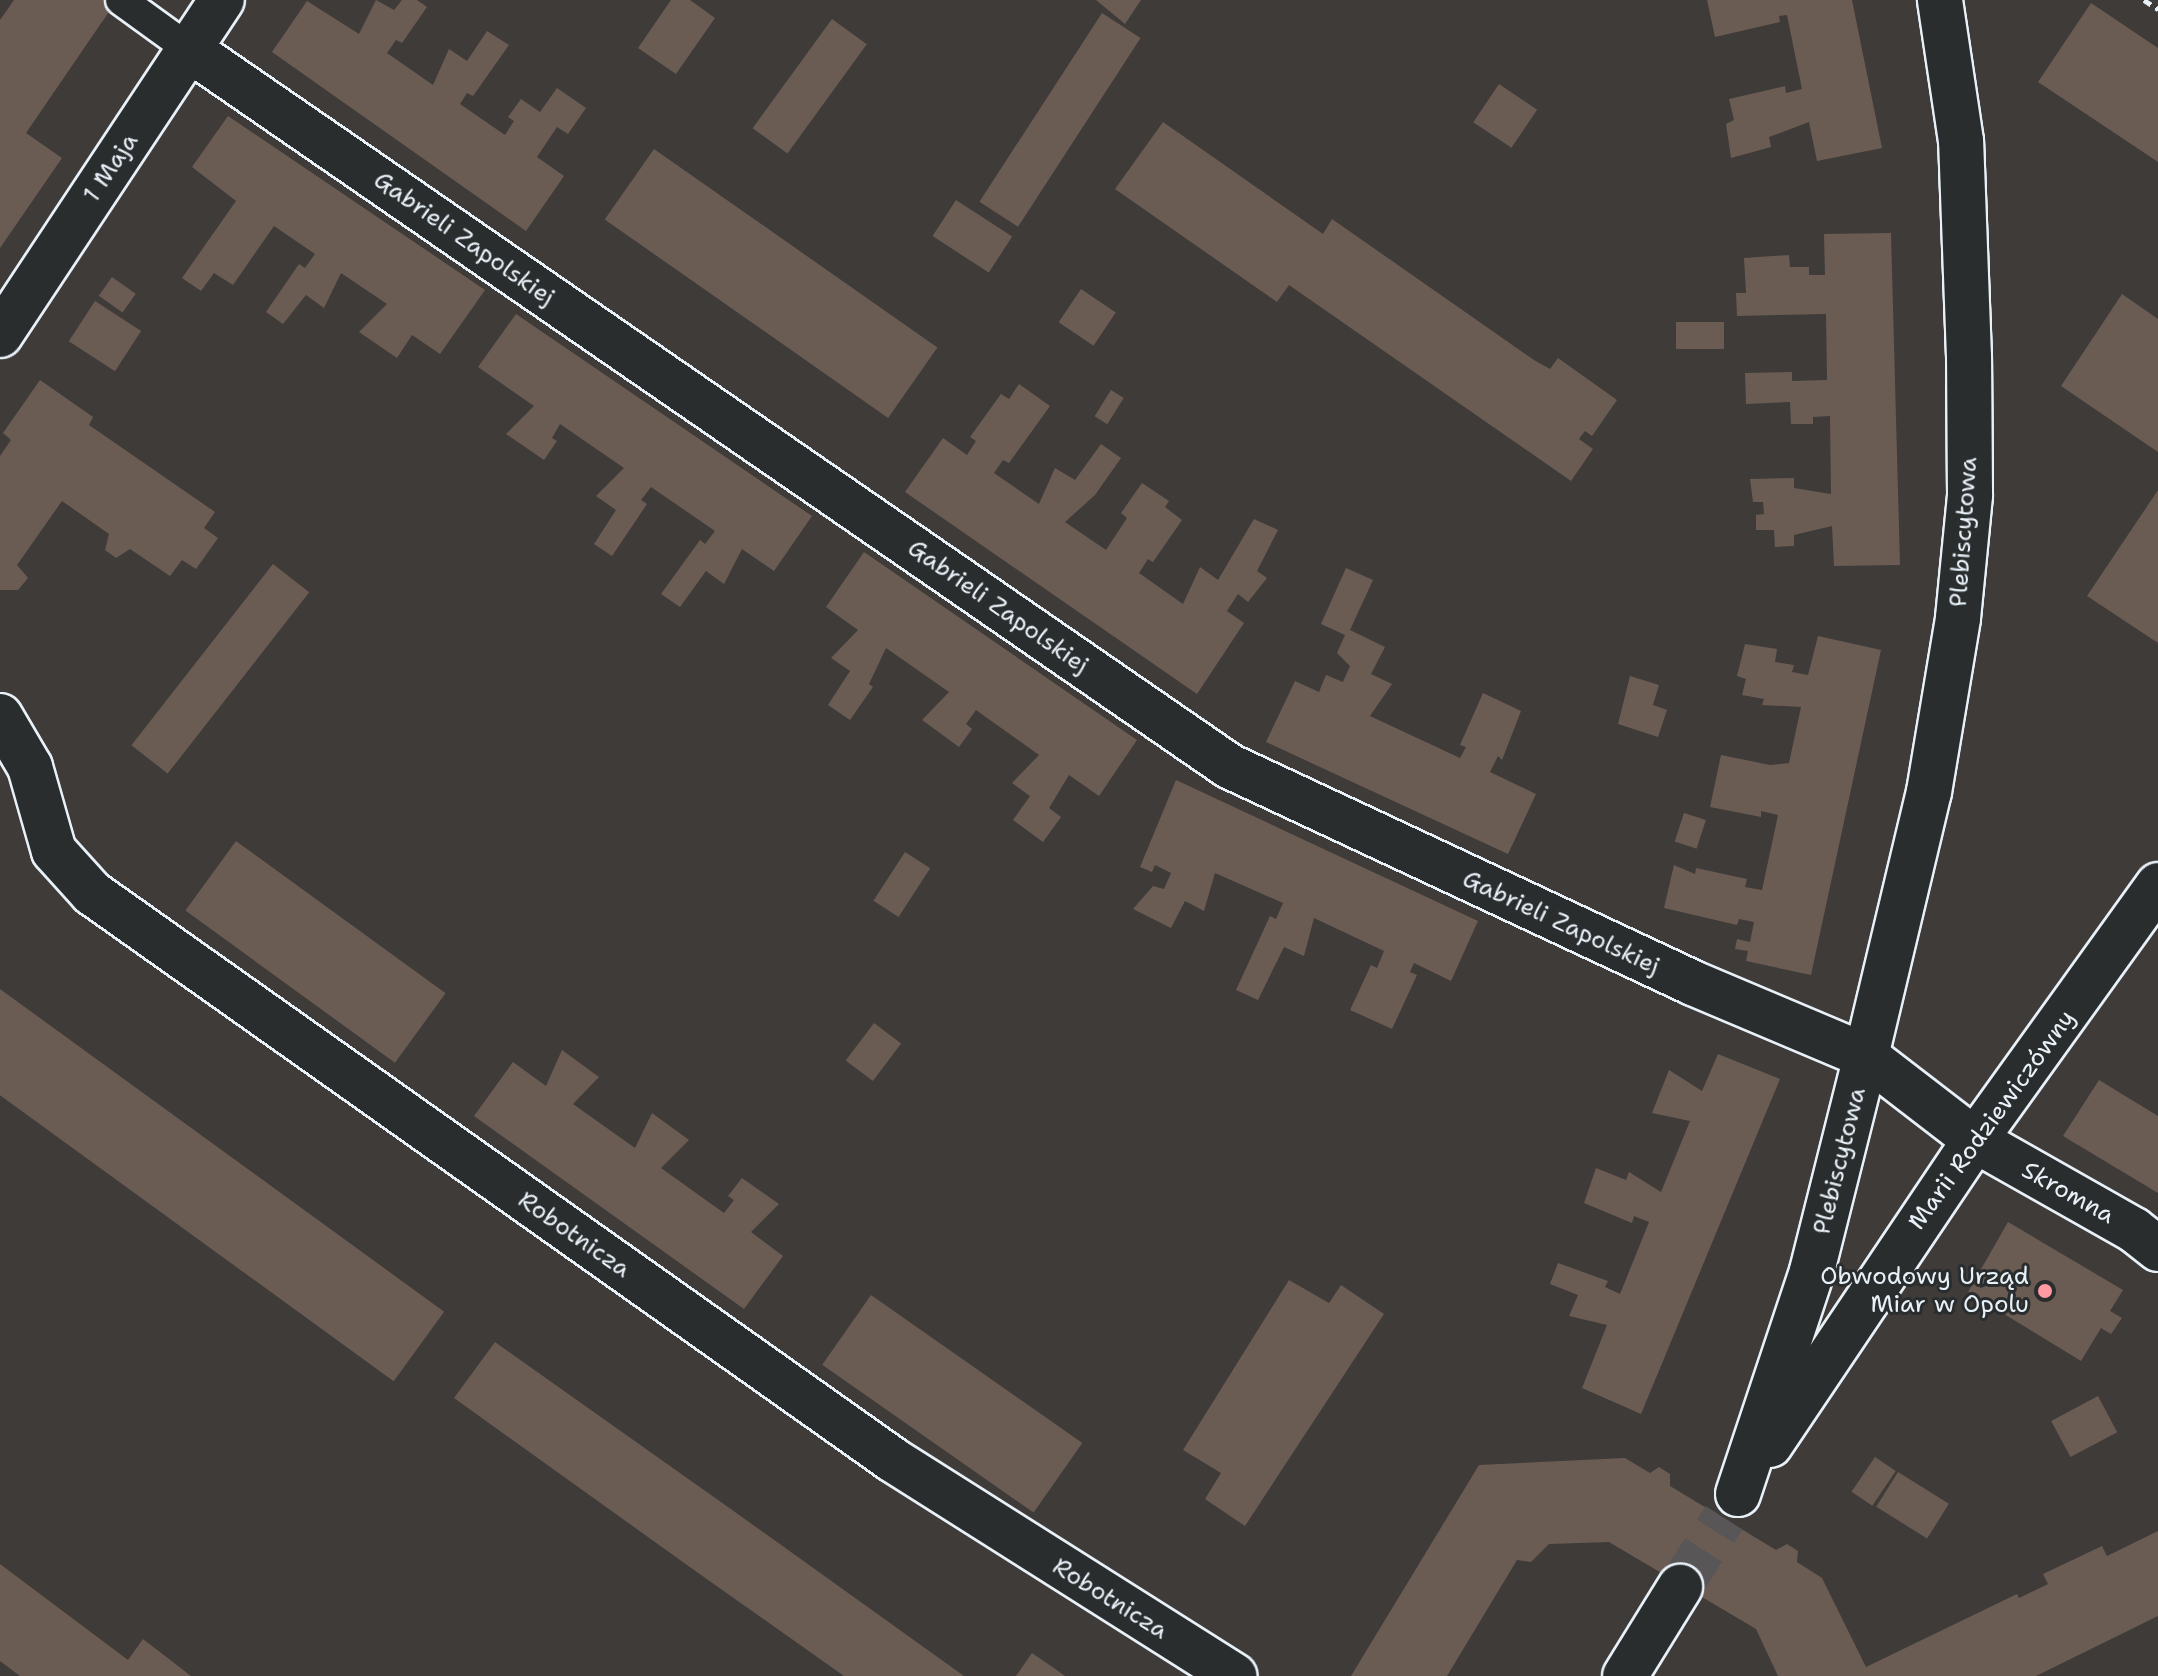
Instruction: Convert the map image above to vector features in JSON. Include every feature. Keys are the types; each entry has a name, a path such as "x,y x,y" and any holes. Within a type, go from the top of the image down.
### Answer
{"street":[{"name":"1 Maja","path":"0,335 222,0"},
{"name":"Plebiscytowa","path":"1731,1506 1812,1271 1929,792 1958,618 1970,495 1961,141 1940,0"},
{"name":"Gabrieli Zapolskiej","path":"190,50 1220,761 1693,983 1866,1056"},
{"name":"Robotnicza","path":"0,716 30,767 54,851 92,893 893,1460 1235,1676"},
{"name":"Marii Rodziewiczówny","path":"1731,1506 1975,1140 2158,885"},
{"name":"Plebiscytowa","path":"1866,1056 1975,1140"},
{"name":"Skromna","path":"1975,1140 2134,1230 2158,1249"},
{"path":"1625,1676 1680,1587"}],"lane":[{"path":"121,0 190,50"}],"path":[{"path":"2144,0 2158,9"}],"building":[{"path":"14,0 117,0 26,133 62,158 0,248 0,20"},
{"path":"376,0 394,10 402,0 417,0 427,7 402,43 396,40 387,53 433,85 449,49 467,61 487,31 509,45 473,96 467,93 460,104 505,135 514,121 508,117 521,99 540,112 557,88 586,108 568,134 557,127 537,157 564,176 526,231 272,52 307,1 359,34"},
{"path":"671,0 690,0 715,18 676,74 638,48"},
{"path":"1096,0 1141,0 1125,24"},
{"path":"1707,0 1852,0 1882,148 1817,161 1809,122 1769,137 1771,147 1731,158 1726,124 1734,120 1729,99 1785,86 1786,93 1802,89 1787,15 1779,16 1780,22 1715,37"},
{"path":"2091,3 2158,48 2158,162 2038,82"},
{"path":"1102,13 1141,38 1018,227 979,202"},
{"path":"832,19 867,44 787,153 753,128"},
{"path":"1499,84 1537,110 1511,148 1473,122"},
{"path":"228,116 485,290 440,354 412,335 397,358 359,332 387,304 341,273 324,308 306,295 283,324 266,312 299,264 305,268 315,254 274,226 233,285 214,273 201,291 182,278 236,201 192,167"},
{"path":"1163,122 1323,234 1332,219 1534,360 1550,369 1558,358 1617,400 1592,436 1585,431 1579,439 1593,449 1571,481 1289,285 1277,302 1115,189"},
{"path":"654,149 937,347 888,418 605,219"},
{"path":"956,200 1012,236 989,273 933,236"},
{"path":"1891,233 1900,565 1834,566 1832,526 1794,535 1794,546 1775,547 1774,530 1756,530 1756,515 1764,514 1763,502 1753,502 1750,479 1794,478 1794,488 1831,494 1830,416 1813,417 1813,424 1791,424 1790,402 1746,404 1745,373 1792,372 1792,381 1827,380 1826,314 1737,316 1736,293 1746,293 1744,258 1789,255 1790,267 1809,267 1809,275 1825,275 1824,234"},
{"path":"112,277 136,294 123,312 99,296"},
{"path":"1081,289 1116,312 1093,346 1059,322"},
{"path":"2122,294 2158,319 2158,452 2061,386"},
{"path":"95,301 141,331 115,371 69,341"},
{"path":"516,314 812,516 774,571 742,549 724,584 706,571 680,607 661,594 700,540 705,544 715,531 651,487 641,500 647,504 612,556 594,544 616,510 596,496 624,468 560,424 552,438 557,441 544,460 506,434 534,406 478,367"},
{"path":"1676,322 1724,322 1724,349 1676,349"},
{"path":"40,380 93,417 89,425 215,512 204,528 218,538 196,569 182,560 170,576 130,549 116,558 105,550 109,534 62,501 17,565 28,578 18,590 0,590 0,456 11,440 3,433"},
{"path":"1019,384 1050,406 1009,463 1003,460 994,473 1039,504 1055,468 1075,480 1101,444 1121,458 1095,495 1065,522 1106,550 1127,518 1121,513 1142,483 1169,501 1165,507 1182,520 1153,562 1148,559 1139,573 1183,604 1200,567 1218,580 1254,519 1278,530 1257,571 1267,578 1248,602 1238,594 1227,611 1244,623 1197,694 905,492 943,438 967,455 976,441 970,437 1001,394 1009,399"},
{"path":"1111,390 1124,398 1107,424 1095,416"},
{"path":"2158,490 2158,643 2087,596"},
{"path":"864,552 1137,740 1099,796 1069,775 1049,808 1061,817 1043,842 1013,820 1030,796 1012,783 1039,755 976,710 966,724 972,729 959,747 922,720 949,692 886,648 869,684 873,687 850,720 828,705 850,671 831,658 858,630 826,607"},
{"path":"273,564 309,592 168,774 131,745"},
{"path":"1346,568 1373,580 1350,630 1385,647 1371,674 1392,684 1370,716 1460,758 1466,747 1460,745 1483,693 1521,711 1502,760 1498,756 1490,772 1536,794 1508,854 1266,742 1295,681 1319,692 1326,675 1343,682 1350,666 1337,653 1345,635 1321,624"},
{"path":"1818,636 1881,650 1811,975 1746,961 1748,951 1735,949 1737,939 1750,942 1754,922 1739,919 1737,925 1664,908 1674,865 1695,874 1696,868 1747,879 1745,887 1762,890 1778,815 1761,811 1761,817 1710,807 1721,755 1770,765 1789,763 1801,707 1762,705 1764,699 1742,695 1746,679 1737,676 1745,644 1777,649 1775,662 1794,665 1792,672 1808,675"},
{"path":"1630,676 1659,685 1653,705 1667,710 1658,737 1618,724"},
{"path":"1176,780 1478,921 1451,981 1414,963 1410,972 1417,975 1392,1029 1350,1010 1371,965 1377,968 1384,951 1314,918 1304,956 1284,947 1258,1000 1236,990 1270,916 1276,919 1283,903 1215,873 1204,911 1185,901 1171,928 1133,909 1153,886 1164,889 1171,873 1155,865 1152,872 1140,867"},
{"path":"1684,813 1706,820 1697,849 1675,842"},
{"path":"236,841 446,993 395,1063 185,911"},
{"path":"905,852 930,868 899,917 873,901"},
{"path":"0,989 444,1312 394,1381 0,1095"},
{"path":"874,1023 901,1043 873,1081 846,1061"},
{"path":"562,1050 599,1077 573,1104 635,1148 652,1113 689,1140 661,1168 724,1213 734,1200 728,1196 742,1178 779,1204 751,1232 783,1256 744,1309 474,1116 513,1062 546,1086"},
{"path":"1718,1054 1780,1079 1641,1414 1582,1388 1607,1325 1569,1316 1578,1295 1550,1284 1558,1263 1608,1281 1605,1287 1620,1294 1649,1222 1634,1216 1632,1223 1584,1203 1596,1168 1626,1180 1629,1172 1661,1192 1690,1121 1652,1113 1669,1070 1702,1091"},
{"path":"2099,1080 2158,1116 2158,1193 2063,1136"},
{"name":"Obwodowy Urząd Miar w Opolu","path":"2008,1222 2123,1290 2110,1311 2122,1318 2111,1334 2101,1328 2081,1361 1968,1292"},
{"path":"1289,1280 1329,1303 1341,1285 1384,1314 1245,1526 1205,1499 1221,1473 1183,1450"},
{"path":"871,1295 1082,1443 1034,1513 822,1365"},
{"path":"495,1342 964,1676 844,1676 694,1570 454,1398"},
{"path":"2098,1396 2117,1432 2070,1457 2051,1421"},
{"path":"1875,1457 1896,1471 1872,1506 1852,1492"},
{"path":"1625,1458 1650,1473 1659,1467 1670,1474 1670,1486 1776,1550 1787,1544 1798,1551 1797,1562 1822,1578 1866,1667 2017,1594 2019,1598 2048,1584 2043,1574 2102,1546 2107,1556 2158,1531 2158,1616 2036,1676 1778,1676 1756,1629 1609,1542 1549,1544 1531,1562 1517,1560 1447,1676 1351,1676 1479,1465"},
{"path":"1898,1472 1949,1504 1927,1539 1876,1507"},
{"path":"0,1564 128,1660 143,1639 191,1676 20,1676 0,1661"},
{"path":"1032,1653 1051,1666 1065,1676 1016,1676"}],"tunnel":[{"path":"1680,1587 1724,1518"}],"place":[{"name":"Obwodowy Urząd Miar w Opolu","path":"2045,1291"}]}
